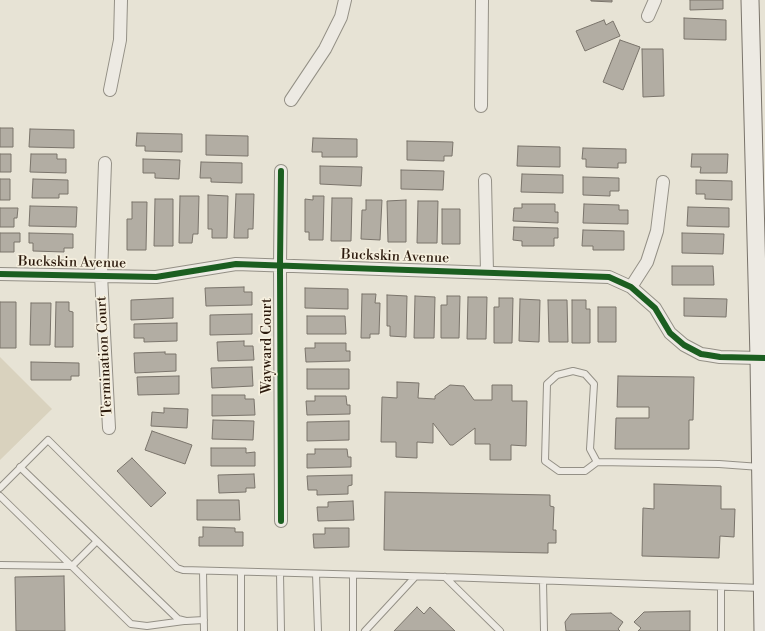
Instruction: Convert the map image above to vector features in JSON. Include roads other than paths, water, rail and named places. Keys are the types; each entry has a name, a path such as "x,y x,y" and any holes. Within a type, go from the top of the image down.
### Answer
{"main road":[{"path":"750,0 759,358 762,631"}],"street":[{"path":"110,90 120,40 121,0"},
{"path":"291,100 325,49 341,17 345,0"},
{"path":"481,106 482,0"},
{"path":"648,16 655,0"},
{"name":"Termination Court","path":"105,163 101,275 109,428"},
{"name":"Wayward Court","path":"281,171 281,521"},
{"path":"485,180 487,272"},
{"path":"631,287 647,262 657,231 663,182"},
{"name":"Buckskin Avenue","path":"0,274 156,276 236,264 609,277 631,287 655,308 670,333 684,345 701,354 720,357 759,358"}],"lane":[{"path":"597,462 590,448 594,384 585,374 573,371 557,375 547,384 545,461 558,471 584,471 597,462 719,464 760,467"},
{"path":"0,488 48,440 177,568 183,570 416,576 762,588"},
{"path":"20,467 178,619 204,620"},
{"path":"0,496 131,624 147,626 186,620"},
{"path":"0,564 72,566 97,541"},
{"path":"203,571 204,631"},
{"path":"241,572 241,631"},
{"path":"280,573 281,631"},
{"path":"316,574 318,631"},
{"path":"353,575 354,631"},
{"path":"365,631 416,576"},
{"path":"445,577 500,631"},
{"path":"543,581 544,631"},
{"path":"721,587 721,631"}]}
